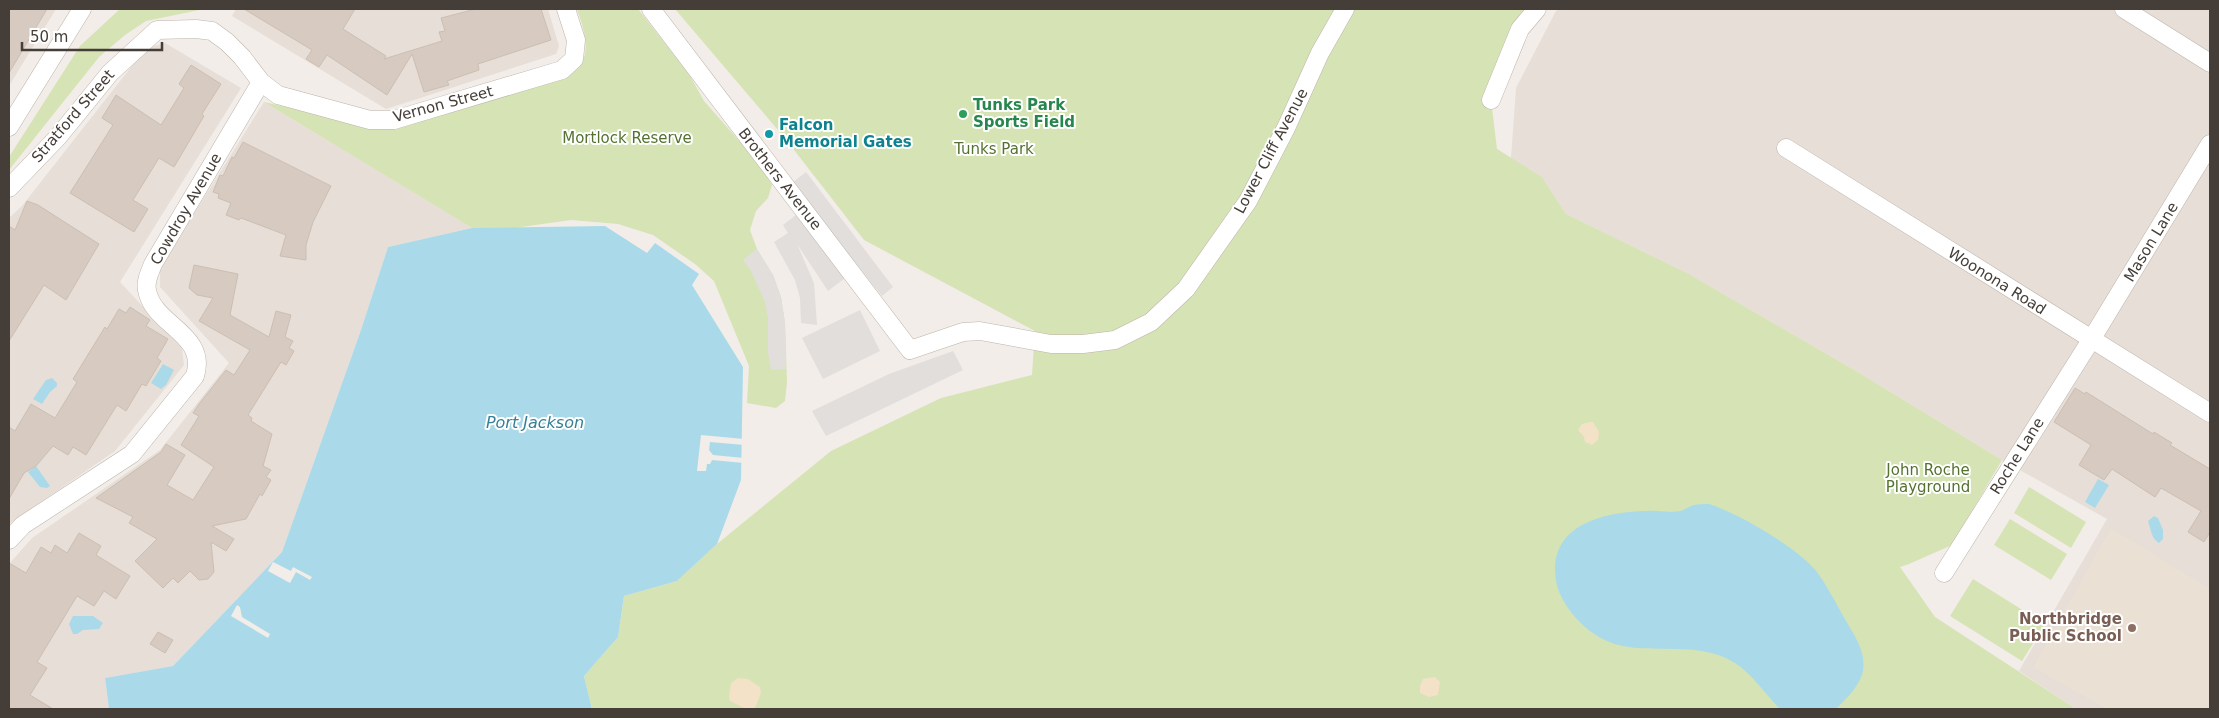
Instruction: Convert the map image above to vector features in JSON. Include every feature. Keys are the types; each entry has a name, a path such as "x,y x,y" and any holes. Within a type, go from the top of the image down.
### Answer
{"street":[{"path":"9,127 82,9"},
{"name":"Vernon Street","path":"261,82 278,95 370,120 394,120 562,70 574,59 576,40 566,9"},
{"name":"Brothers Avenue","path":"651,9 910,350"},
{"name":"Lower Cliff Avenue","path":"910,350 971,331 1051,344 1107,341 1115,340 1151,322 1186,289 1248,202 1286,128 1320,53 1345,9"},
{"path":"1491,100 1520,29 1537,9"},
{"path":"2124,9 2210,63"},
{"name":"Stratford Street","path":"9,188 58,137 110,73 157,30 196,28 212,31 227,42 242,57 261,82"},
{"name":"Cowdroy Avenue","path":"9,540 23,525 132,454 195,376 198,364 196,352 152,302 147,290 148,277 153,264 261,82"},
{"name":"Mason Lane","path":"2091,340 2210,144"},
{"name":"Woonona Road","path":"1786,148 2210,413"},
{"name":"Roche Lane","path":"1944,573 2091,340"}],"shaded area":[{"path":"9,9 56,9 9,86"},
{"path":"236,9 548,9 559,46 556,54 386,109 232,16"},
{"path":"1557,9 2210,9 2210,709 2076,709 2019,671 2107,519 2002,460 1856,371 1687,273 1566,214 1542,177 1511,158 1516,88"},
{"path":"165,43 241,88 120,282 182,349 184,365 115,451 9,524 9,218 22,206 146,48"},
{"path":"264,102 472,228 388,247 361,330 282,552 173,666 105,678 109,709 9,709 9,564 32,538 160,450 229,363 160,287 160,268"},
{"path":"806,172 893,287 882,296 792,183"},
{"path":"796,215 845,278 828,291 797,244 814,283 817,325 801,323 800,298 795,280 774,242 788,233 783,225"},
{"path":"757,249 773,275 781,297 785,323 786,369 771,370 765,302 751,271 743,260"},
{"path":"860,310 880,351 823,379 802,338"},
{"path":"953,351 963,370 826,436 812,411 889,374"},
{"name":"Northbridge Public School","path":"2111,528 2210,589 2210,709 2107,709 2033,667"}],"green space":[{"path":"120,9 204,9 146,21 125,35 99,57 9,170 9,157 80,46"},
{"name":"Mortlock Reserve","path":"577,9 638,9 689,74 704,101 764,169 772,185 768,198 756,211 750,230 757,249 773,275 781,297 785,323 787,382 785,401 776,408 747,403 749,366 714,281 695,264 653,235 618,224 571,220 514,228 472,228 264,102 379,128 557,78 575,70 581,64 584,57 586,49 584,32"},
{"path":"675,9 1537,9 1491,100 1497,149 1542,177 1566,214 1687,273 1856,371 2002,460 1952,545 1900,567 1935,617 2076,709 592,709 584,676 618,637 624,596 677,581 717,544 831,451 941,398 1032,375 1035,331 864,240 784,137"},
{"path":"2029,487 2086,522 2071,548 2014,513"},
{"path":"2010,519 2067,554 2051,580 1994,545"},
{"path":"1973,579 2045,624 2022,661 1950,616"}],"sand":[{"path":"1593,422 1599,432 1598,440 1592,445 1585,442 1584,437 1578,430 1582,424"},
{"path":"1435,677 1440,682 1438,695 1429,697 1420,693 1423,679"},
{"path":"738,678 748,679 760,687 761,693 755,708 746,709 730,701 731,683"}],"water":[{"name":"Port Jackson","path":"605,226 647,253 655,243 699,274 692,285 743,367 741,480 717,544 677,581 624,596 618,637 584,676 592,709 109,709 105,678 173,666 282,552 361,330 388,247 472,228"},
{"path":"163,364 174,370 166,385 161,389 151,383"},
{"path":"52,378 57,383 57,386 50,392 42,404 33,399 46,380"},
{"path":"36,466 50,486 47,488 40,487 28,472"},
{"path":"2098,479 2109,485 2095,508 2085,502"},
{"path":"1709,504 1751,523 1782,542 1808,563 1825,584 1856,638 1864,664 1856,686 1837,708 1780,709 1753,678 1735,663 1718,655 1701,651 1649,649 1615,644 1599,637 1585,627 1566,605 1556,581 1556,562 1560,547 1569,535 1581,525 1613,514 1650,511 1676,512 1694,505"},
{"path":"2154,516 2158,518 2163,530 2163,539 2159,543 2153,536 2148,521"},
{"path":"73,616 93,616 103,623 99,629 83,630 73,634 69,624"}],"pier":[{"path":"701,435 744,439 744,445 710,442 709,450 713,455 744,458 744,463 712,460 710,464 707,464 706,471 697,471"},
{"path":"273,562 291,571 293,567 312,577 310,580 296,572 290,583 268,571"},
{"path":"237,605 240,607 242,617 270,634 268,638 231,616"}],"building":[{"path":"9,9 47,9 9,73"},
{"path":"244,9 355,9 343,29 386,56 384,59 442,41 439,32 445,31 441,18 476,9 541,9 551,40 478,64 479,70 447,81 449,85 424,92 412,54 387,95 327,55 319,67 306,59 312,50"},
{"path":"191,65 221,84 202,114 204,116 174,167 159,158 133,200 148,209 134,232 70,193 113,125 102,118 116,95 161,125 184,88 179,84"},
{"path":"243,142 331,186 313,222 306,245 306,260 280,256 286,235 241,218 239,220 226,215 231,203 218,198 219,194 213,192 220,175 223,176 232,157 234,158"},
{"path":"27,201 38,205 99,244 66,300 44,285 9,341 9,226 15,230"},
{"path":"194,265 238,274 230,315 269,337 276,311 291,315 285,337 293,341 289,348 294,351 286,365 281,362 248,415 252,418 251,421 272,434 263,466 271,470 266,477 271,480 262,496 260,494 246,519 212,526 234,539 226,551 211,542 214,572 208,579 199,580 190,571 178,583 173,578 163,588 135,561 157,539 129,523 133,517 96,498 161,452 166,444 185,455 167,485 193,500 214,467 181,445 199,416 193,413 199,404 226,370 234,375 250,350 199,321 213,298 197,295 189,288"},
{"path":"130,307 150,320 146,326 168,339 157,358 161,361 146,386 142,384 126,411 117,405 86,455 73,447 68,455 53,446 36,466 24,473 9,499 9,427 15,431 31,404 55,418 77,382 73,379 105,327 107,329 119,309 126,313"},
{"path":"2075,388 2085,394 2086,392 2153,434 2154,432 2172,443 2170,445 2210,469 2210,532 2204,542 2188,532 2201,511 2161,488 2155,497 2112,469 2104,480 2079,465 2091,445 2054,422"},
{"path":"79,533 101,546 96,555 130,576 116,599 104,591 94,606 77,596 37,662 47,668 30,695 53,709 9,709 9,563 26,573 41,547 51,553 55,545 67,553"},
{"path":"158,632 173,640 165,653 150,644"}],"place":[{"name":"Tunks Park Sports Field","path":"963,114"},
{"name":"Falcon Memorial Gates","path":"769,134"},
{"name":"Northbridge Public School","path":"2132,628"}],"park label":[{"name":"Tunks Park","path":"994,149"},
{"name":"John Roche Playground","path":"1928,478"}]}
